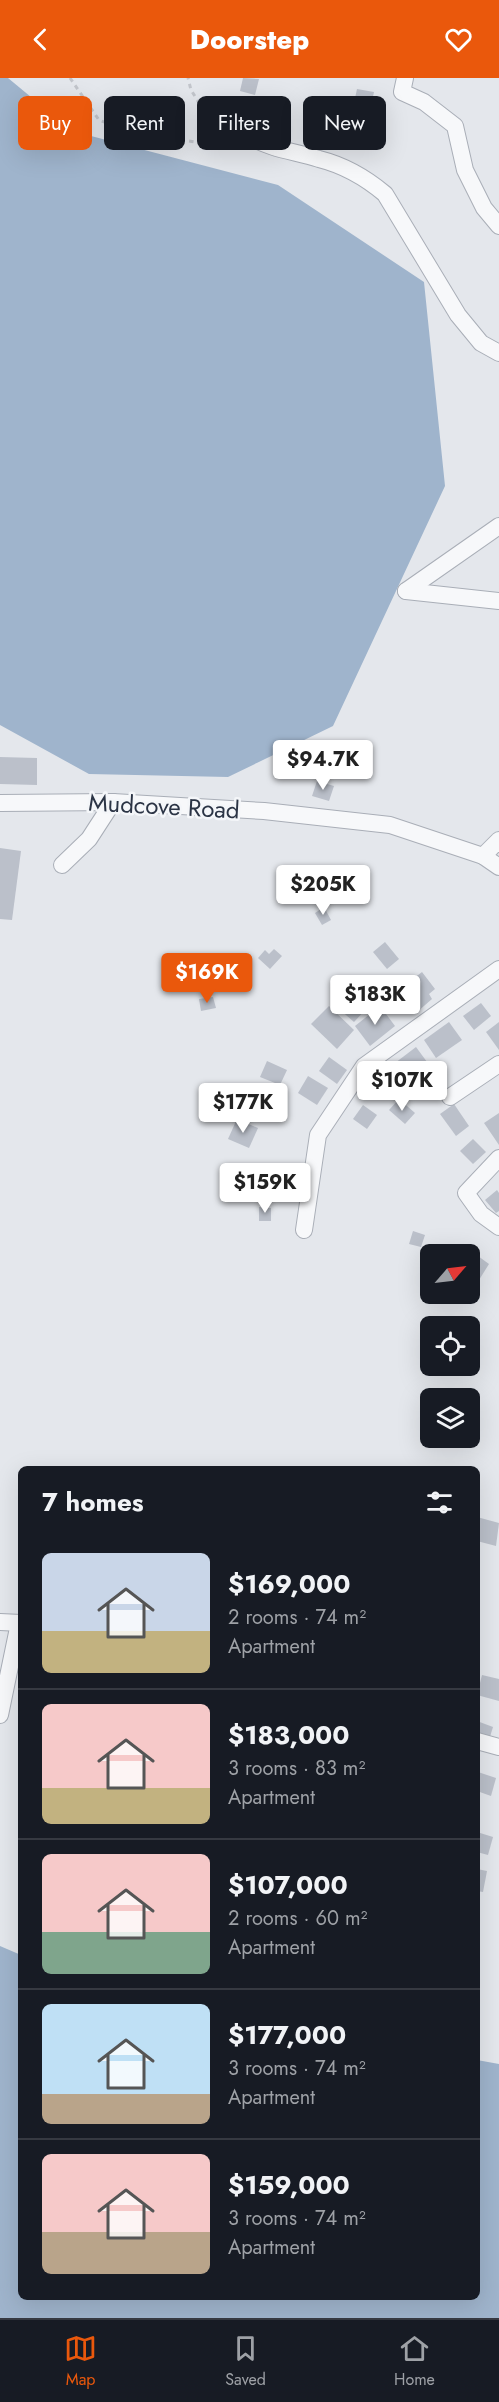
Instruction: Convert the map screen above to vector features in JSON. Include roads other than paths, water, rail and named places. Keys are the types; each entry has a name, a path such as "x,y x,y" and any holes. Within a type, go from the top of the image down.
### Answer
{"street":[{"path":"405,78 402,92 424,102 455,126 465,170 484,208 499,226"},
{"path":"280,150 320,159 370,181 385,194 458,315 481,343 499,353"},
{"path":"499,526 406,591 499,601"},
{"path":"62,866 89,839 113,802"},
{"name":"Mudcove Road","path":"0,803 113,802 264,811 390,825 483,856 499,867"},
{"path":"483,856 499,840"},
{"path":"304,1230 318,1135 364,1066 499,969"},
{"path":"450,1098 499,1064"},
{"path":"499,1158 466,1193 481,1214 499,1227"},
{"path":"0,1622 18,1623"},
{"path":"0,1715 18,1632"},
{"path":"480,1742 499,1747"}],"water":[{"path":"0,78 8,78 30,96 18,96 18,150 92,150 92,136 104,139 104,150 144,150 278,185 424,282 445,486 333,726 228,777 89,774 0,725"},
{"path":"0,1946 18,1954 18,2300 480,2300 480,2061 499,2064 499,2318 0,2318"}]}
